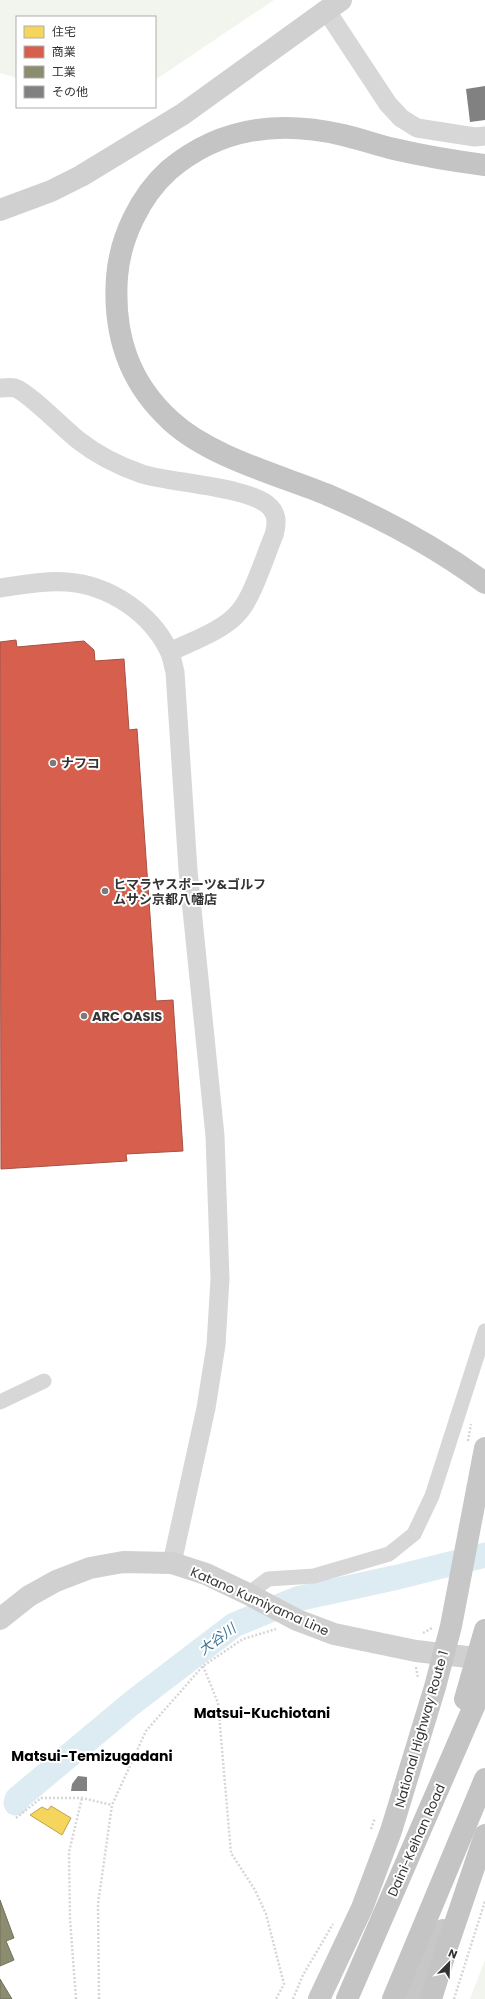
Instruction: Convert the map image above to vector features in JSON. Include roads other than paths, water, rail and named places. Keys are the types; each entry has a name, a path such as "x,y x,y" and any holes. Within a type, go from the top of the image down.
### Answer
{"highway":[{"path":"485,165 441,159 392,149 343,135 307,128 273,128 238,132 210,143 184,158 159,179 140,205 125,237 118,270 115,300 119,331 129,366 147,396 172,422 203,444 375,516 420,540 485,583"},
{"name":"National Highway Route 1","path":"319,1999 362,1908 391,1831 435,1687 459,1583 485,1448"},
{"path":"374,1936 457,1722 485,1630"},
{"name":"Daini-Keihan Road","path":"347,1999 485,1681"},
{"path":"393,1999 485,1779"},
{"path":"431,1999 485,1835"},
{"path":"416,1999 471,1860"}],"main road":[{"path":"0,210 51,191 81,176 183,114 334,5"},
{"name":"Katano Kumiyama Line","path":"0,1619 29,1596 56,1581 90,1568 123,1562 172,1563 206,1574 292,1617 334,1634 416,1651 485,1659"}],"street":[{"path":"334,5 388,104 401,118 417,128 475,138 485,136"},
{"path":"0,388 17,388 79,440 102,456 126,468 161,478 224,489 257,498 271,507 275,515 277,526 247,600 239,612 223,625 170,652"},
{"path":"0,588 40,582 69,582 104,591 121,599 147,620 158,632 170,652 175,672 188,870 215,1136 220,1279 216,1345 206,1408 172,1563"},
{"path":"254,1597 268,1579 314,1576 389,1554 414,1534 432,1496 485,1331"},
{"path":"0,1402 44,1381"}],"waterway":[{"name":"大谷川","path":"16,1803 17,1799 132,1703 234,1625 297,1599 398,1577 485,1555"}],"place":[{"name":"ナフコ","path":"53,763"},
{"name":"ヒマラヤスポーツ&ゴルフ ムサシ京都八幡店","path":"105,891"},
{"name":"ARC OASIS","path":"84,1016"}],"district":[{"name":"Matsui-Kuchiotani","path":"262,1713"},
{"name":"Matsui-Temizugadani","path":"92,1756"}]}
